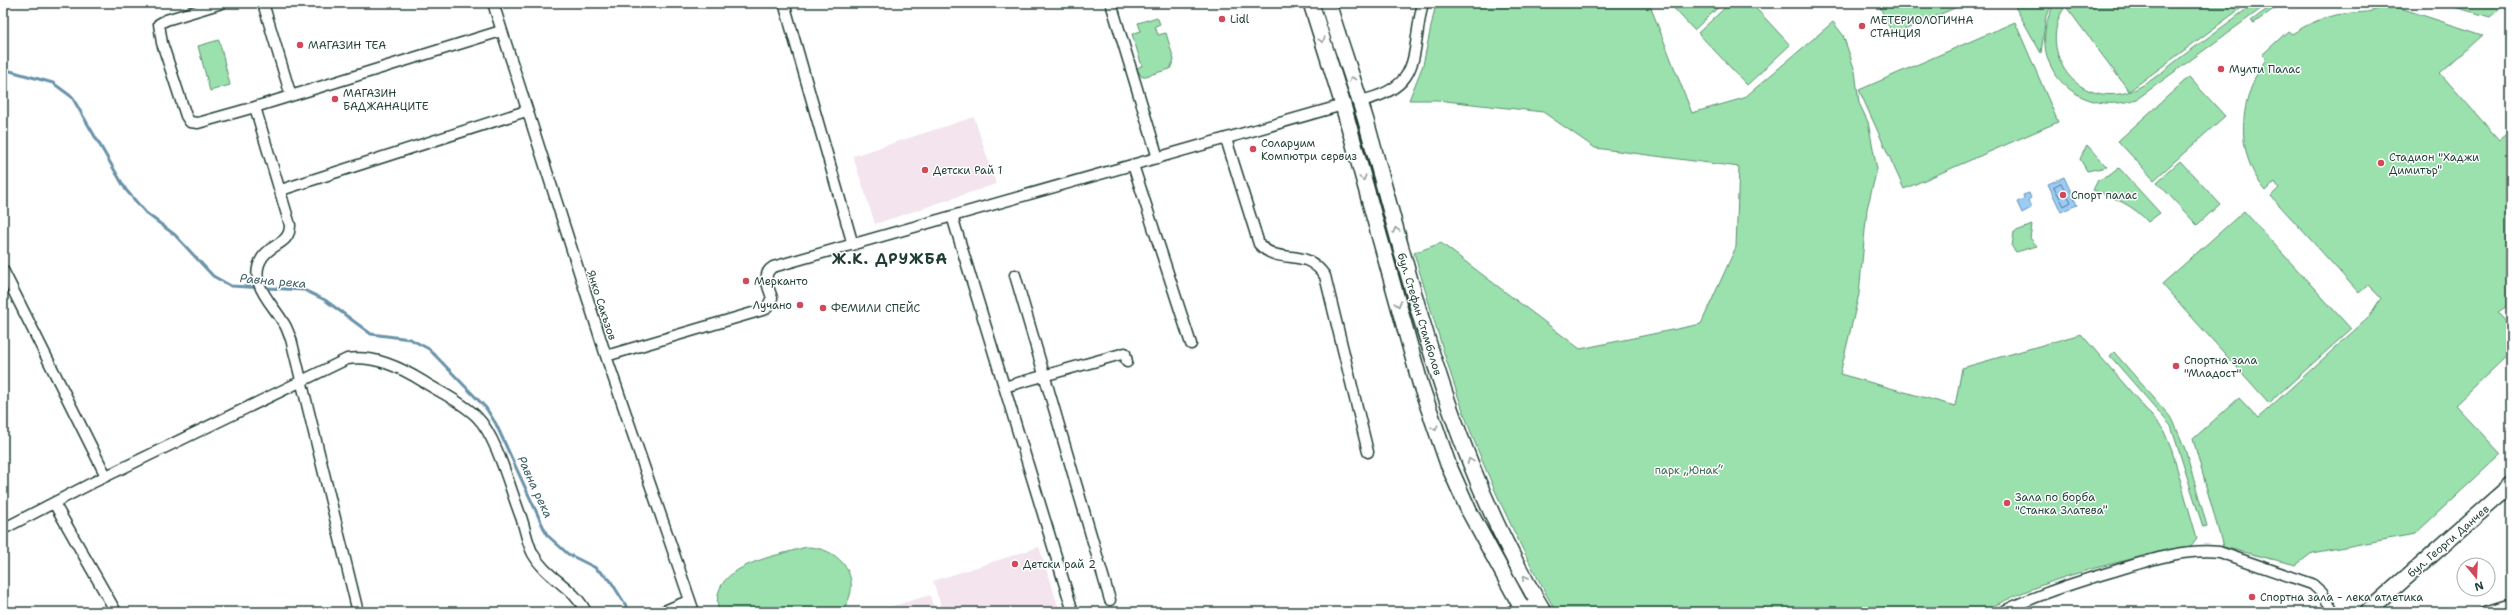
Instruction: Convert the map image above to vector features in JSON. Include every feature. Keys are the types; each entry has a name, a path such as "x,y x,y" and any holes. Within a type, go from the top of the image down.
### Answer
{"main road":[{"name":"бул. Стефан Стамболов","path":"1310,3 1343,105 1421,386 1448,464 1468,511 1519,611"},
{"name":"бул. Стефан Стамболов","path":"1328,3 1360,101 1402,253 1440,377 1486,501 1542,607"},
{"path":"1343,105 1360,101"},
{"name":"бул. Георги Данчев","path":"2368,612 2511,485"}],"street":[{"path":"222,3 166,20 159,24 162,43 186,116 190,122 198,123 255,107 501,31"},
{"path":"262,3 290,96"},
{"name":"Янко Сакъзов","path":"493,3 526,111 606,356 694,612"},
{"path":"784,3 853,244"},
{"path":"1111,3 1158,158"},
{"path":"1360,101 1391,91 1405,79 1414,62 1423,3"},
{"path":"606,356 766,309 772,302 766,277 770,268 1343,105"},
{"path":"255,107 281,190 290,225 290,233 285,241 266,252 258,264 259,280 263,294 284,322 291,339 358,612"},
{"path":"281,190 526,111"},
{"path":"1226,138 1259,244 1267,253 1307,260 1317,264 1325,276 1368,452"},
{"path":"1133,165 1191,344"},
{"path":"952,216 1073,612"},
{"path":"3,270 106,476"},
{"path":"1015,275 1110,600"},
{"path":"1004,387 1125,353 1127,362"},
{"path":"3,529 106,476 302,383 347,359 362,357 379,361 412,374 467,408 486,428 493,441 533,554 546,571 566,585 586,612"},
{"path":"54,503 116,612"},
{"path":"2002,612 2036,596 2066,585 2154,560 2205,551 2219,552 2312,584 2322,593 2334,612"},
{"path":"662,612 690,600"},
{"path":"2485,612 2511,604"},
{"path":"1519,611 1542,607"}],"shaded area":[{"name":"Детски Рай 1","path":"974,117 996,184 875,224 853,156"},
{"name":"Детски рай 2","path":"1039,547 1060,612 943,612 933,581"},
{"path":"930,595 935,612 873,612"}],"green space":[{"name":"парк „Юнак“","path":"1436,3 1649,3 1692,113 1744,98 1833,22 1843,35 1855,71 1859,103 1868,122 1877,169 1867,209 1859,294 1840,374 1955,406 1962,368 2081,334 2163,429 2172,451 2197,538 2190,547 2110,564 2058,579 2007,599 1983,612 1556,612 1513,529 1475,443 1450,372 1414,253 1441,243 1580,349 1701,324 1736,247 1739,167 1595,148 1543,112 1437,100 1409,100 1423,65"},
{"path":"1669,3 1723,3 1694,30"},
{"path":"1730,3 1751,3 1790,45 1747,85 1698,33"},
{"path":"1878,3 1966,3 1893,35"},
{"path":"2013,3 2053,3 2046,16 2041,53"},
{"path":"2055,3 2068,3 2060,15 2055,37 2057,51 2064,69 2080,86 2090,91 2112,95 2136,89 2157,76 2255,3 2269,3 2137,99 2115,103 2094,101 2075,93 2060,81 2050,64 2045,45 2046,25"},
{"path":"2074,3 2248,3 2129,91 2067,8"},
{"path":"2275,3 2282,3 2254,23 2251,21"},
{"path":"2440,3 2507,3 2490,17"},
{"path":"2388,4 2483,35 2440,73 2499,140 2511,130 2511,309 2507,307 2498,313 2511,327 2511,352 2455,405 2501,454 2415,534 2312,553 2296,565 2223,547 2193,439 2239,398 2258,418 2368,318 2381,298 2368,285 2359,293 2271,196 2279,188 2275,182 2266,191 2255,176 2248,160 2244,143 2245,108 2250,91 2266,59 2262,55 2288,31 2292,34 2323,19 2336,15 2376,10"},
{"path":"1157,17 1160,24 1155,26 1158,35 1166,33 1174,60 1170,69 1142,77 1136,68 1142,66 1132,34 1141,31 1138,23"},
{"path":"2015,22 2058,122 1904,189 1859,90"},
{"path":"219,40 230,85 210,91 198,46"},
{"path":"2189,77 2225,116 2154,180 2118,141"},
{"path":"2087,145 2107,167 2087,171 2080,159"},
{"path":"2180,161 2220,204 2197,225 2157,182"},
{"path":"2119,168 2160,213 2148,222 2130,207 2109,196 2093,190 2098,180 2110,175"},
{"path":"2244,211 2351,329 2269,403 2162,284"},
{"path":"2032,225 2030,238 2037,246 2016,252 2012,247 2014,232"},
{"path":"2114,352 2173,420 2185,449 2207,526 2203,527 2171,426 2110,356"},
{"path":"806,547 819,549 830,553 846,568 850,578 851,589 848,601 841,612 719,612 718,596 723,583 733,573 761,560"}],"water":[{"name":"Спорт палас","path":"2064,177 2077,205 2061,212 2048,184"},
{"path":"2029,193 2031,198 2028,200 2031,208 2022,213 2017,202 2024,199 2023,195"}],"waterway":[{"name":"Равна река","path":"3,69 53,83 72,97 126,190 146,213 175,235 213,276 231,286 304,290 325,300 371,334 410,339 429,349 486,408 496,424 547,535 568,554 594,567 610,580 630,612"}],"place":[{"name":"Lidl","path":"1222,19"},
{"name":"МЕТЕРИОЛОГИЧНА СТАНЦИЯ","path":"1862,26"},
{"name":"МАГАЗИН ТЕА","path":"300,45"},
{"name":"Мулти Палас","path":"2221,69"},
{"name":"МАГАЗИН БАДЖАНАЦИТЕ","path":"335,99"},
{"name":"Соларуим Компютри сервиз","path":"1253,149"},
{"name":"Стадион \"Хаджи Димитър\"","path":"2381,163"},
{"name":"Детски Рай 1","path":"925,170"},
{"name":"Спорт палас","path":"2063,195"},
{"name":"Мерканто","path":"746,281"},
{"name":"Лучано","path":"800,305"},
{"name":"ФЕМИЛИ СПЕЙС","path":"823,308"},
{"name":"Спортна зала \"Младост\"","path":"2176,366"},
{"name":"Зала по борба \"Станка Златева\"","path":"2007,503"},
{"name":"Детски рай 2","path":"1015,564"},
{"name":"Спортна зала - лека атлетика","path":"2252,597"}],"district":[{"name":"Ж.К. ДРУЖБА","path":"890,259"}]}
